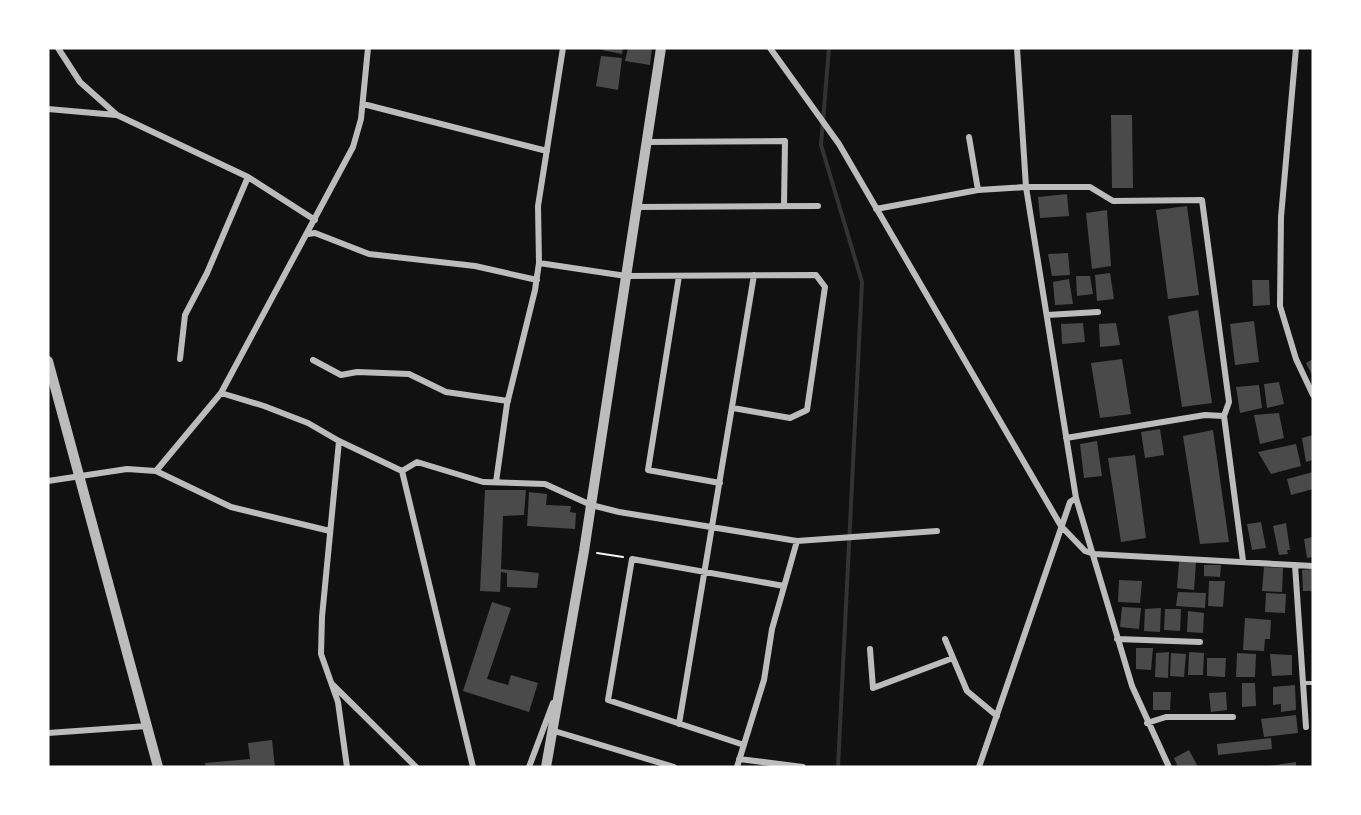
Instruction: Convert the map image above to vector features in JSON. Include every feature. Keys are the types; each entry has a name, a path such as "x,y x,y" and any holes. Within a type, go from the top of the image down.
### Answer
{"street":[{"path":"58,48 80,82 117,116 248,177 315,220"},
{"path":"156,471 221,393 353,147 362,119 368,48"},
{"path":"496,482 508,401 537,280 538,206 563,48"},
{"path":"546,767 556,696 584,551 661,48"},
{"path":"770,48 839,144 1061,526 1085,551 1094,554 1313,566"},
{"path":"1017,48 1026,187 1076,498 1131,686 1169,767"},
{"path":"1296,48 1281,217 1280,306 1296,359 1313,396"},
{"path":"363,104 547,151"},
{"path":"48,109 117,116"},
{"path":"969,137 978,190"},
{"path":"646,142 785,141 784,206"},
{"path":"180,359 185,315 207,273 248,177"},
{"path":"876,209 978,190 1026,187 1090,187 1113,201 1202,200 1229,402 1224,416 1243,561"},
{"path":"636,207 818,206"},
{"path":"308,234 315,233 369,254 475,266 537,280"},
{"path":"539,263 626,276 816,275 825,287 807,410 790,418 732,408"},
{"path":"679,724 754,275"},
{"path":"679,276 648,470 720,483"},
{"path":"1047,315 1098,312"},
{"path":"313,360 341,375 357,372 409,374 446,392 508,401"},
{"path":"48,361 158,767"},
{"path":"221,393 308,423 339,441 402,471"},
{"path":"1066,438 1205,415 1224,416"},
{"path":"339,441 321,654 338,702 347,767"},
{"path":"402,471 417,462 483,482 544,484 591,505 797,541 938,531"},
{"path":"48,481 127,469 156,471 231,507 330,531"},
{"path":"402,471 473,767"},
{"path":"981,767 1061,526 1070,502 1076,498"},
{"path":"737,767 764,680 772,629 797,541"},
{"path":"744,745 608,700 632,558 784,586"},
{"path":"1295,565 1306,728"},
{"path":"945,639 967,691 997,716"},
{"path":"1117,639 1200,642"},
{"path":"870,649 873,688 953,658"},
{"path":"331,682 416,767"},
{"path":"529,767 556,696"},
{"path":"1147,723 1166,717 1233,717"},
{"path":"48,733 147,726"},
{"path":"551,730 674,767"},
{"path":"739,759 803,767"}],"lane":[{"path":"1303,683 1313,683"}],"path":[{"path":"584,551 632,558"}],"building":[{"path":"602,48 623,48 622,54 602,50"},
{"path":"628,48 652,48 650,65 625,61"},
{"path":"601,56 622,58 618,90 596,86"},
{"path":"1111,115 1132,115 1133,188 1112,188"},
{"path":"1067,194 1069,216 1040,218 1038,197"},
{"path":"1187,206 1199,295 1168,299 1156,210"},
{"path":"1107,210 1111,266 1092,269 1086,213"},
{"path":"1068,253 1070,275 1052,276 1048,254"},
{"path":"1110,273 1114,299 1097,301 1095,275"},
{"path":"1076,276 1090,276 1093,294 1077,296"},
{"path":"1069,279 1073,304 1055,305 1053,282"},
{"path":"1252,280 1269,280 1270,305 1253,306"},
{"path":"1198,310 1212,403 1182,407 1168,316"},
{"path":"1254,321 1259,362 1235,365 1230,324"},
{"path":"1083,323 1085,342 1062,344 1061,324"},
{"path":"1116,323 1120,345 1100,347 1099,324"},
{"path":"1122,359 1131,414 1100,418 1091,363"},
{"path":"1313,359 1313,377 1306,363"},
{"path":"1279,382 1284,404 1267,408 1264,384"},
{"path":"1259,385 1262,408 1240,413 1236,387"},
{"path":"1279,413 1284,438 1260,444 1254,415"},
{"path":"1160,429 1164,455 1145,458 1141,432"},
{"path":"1213,430 1229,542 1200,544 1183,436"},
{"path":"1313,435 1313,460 1306,462 1302,438"},
{"path":"1097,441 1102,476 1084,478 1080,444"},
{"path":"1296,444 1301,466 1271,474 1258,452"},
{"path":"1135,455 1146,538 1121,542 1108,458"},
{"path":"1313,472 1313,489 1291,495 1287,479"},
{"path":"485,490 526,490 524,515 503,516 501,569 539,573 537,588 507,587 507,573 501,572 500,592 480,591"},
{"path":"529,492 547,494 546,505 571,506 570,512 576,513 575,529 527,526"},
{"path":"1261,522 1266,548 1252,550 1247,524"},
{"path":"1286,523 1290,550 1287,550 1288,554 1279,555 1273,526"},
{"path":"1313,537 1313,557 1307,558 1304,539"},
{"path":"1179,562 1196,562 1194,590 1177,588"},
{"path":"1204,565 1221,565 1220,577 1204,576"},
{"path":"1264,567 1283,568 1282,592 1262,591"},
{"path":"1313,569 1313,591 1303,591 1302,570"},
{"path":"1119,580 1142,581 1140,603 1118,602"},
{"path":"1209,581 1225,581 1223,607 1208,606"},
{"path":"1178,592 1206,593 1205,608 1176,606"},
{"path":"1266,593 1286,594 1285,613 1265,612"},
{"path":"492,602 511,608 487,679 508,685 511,675 538,683 529,712 463,691"},
{"path":"1122,607 1141,608 1139,629 1120,627"},
{"path":"1161,608 1160,632 1144,631 1145,609"},
{"path":"1165,609 1181,609 1180,631 1164,630"},
{"path":"1188,611 1204,613 1203,633 1187,632"},
{"path":"1245,618 1271,620 1270,639 1265,639 1264,651 1243,650"},
{"path":"1136,648 1153,648 1151,670 1136,669"},
{"path":"1169,652 1168,678 1155,677 1156,653"},
{"path":"1189,652 1204,653 1203,675 1188,675"},
{"path":"1171,653 1186,654 1184,677 1170,676"},
{"path":"1237,653 1256,654 1255,677 1236,677"},
{"path":"1270,654 1292,655 1292,675 1272,676"},
{"path":"1207,658 1226,658 1225,677 1207,676"},
{"path":"1242,683 1255,683 1256,706 1242,707"},
{"path":"1295,685 1296,710 1281,712 1281,704 1273,705 1273,687"},
{"path":"1153,692 1171,692 1170,710 1153,710"},
{"path":"1226,692 1227,710 1211,712 1209,693"},
{"path":"1296,715 1298,733 1264,737 1261,719"},
{"path":"1271,738 1272,749 1218,755 1217,744"},
{"path":"272,740 275,767 206,767 205,763 250,759 248,743"},
{"path":"1189,750 1198,767 1178,767 1174,758"},
{"path":"1296,762 1296,767 1269,767 1269,766"}],"waterway":[{"path":"829,48 821,145 862,282 838,767"}]}
